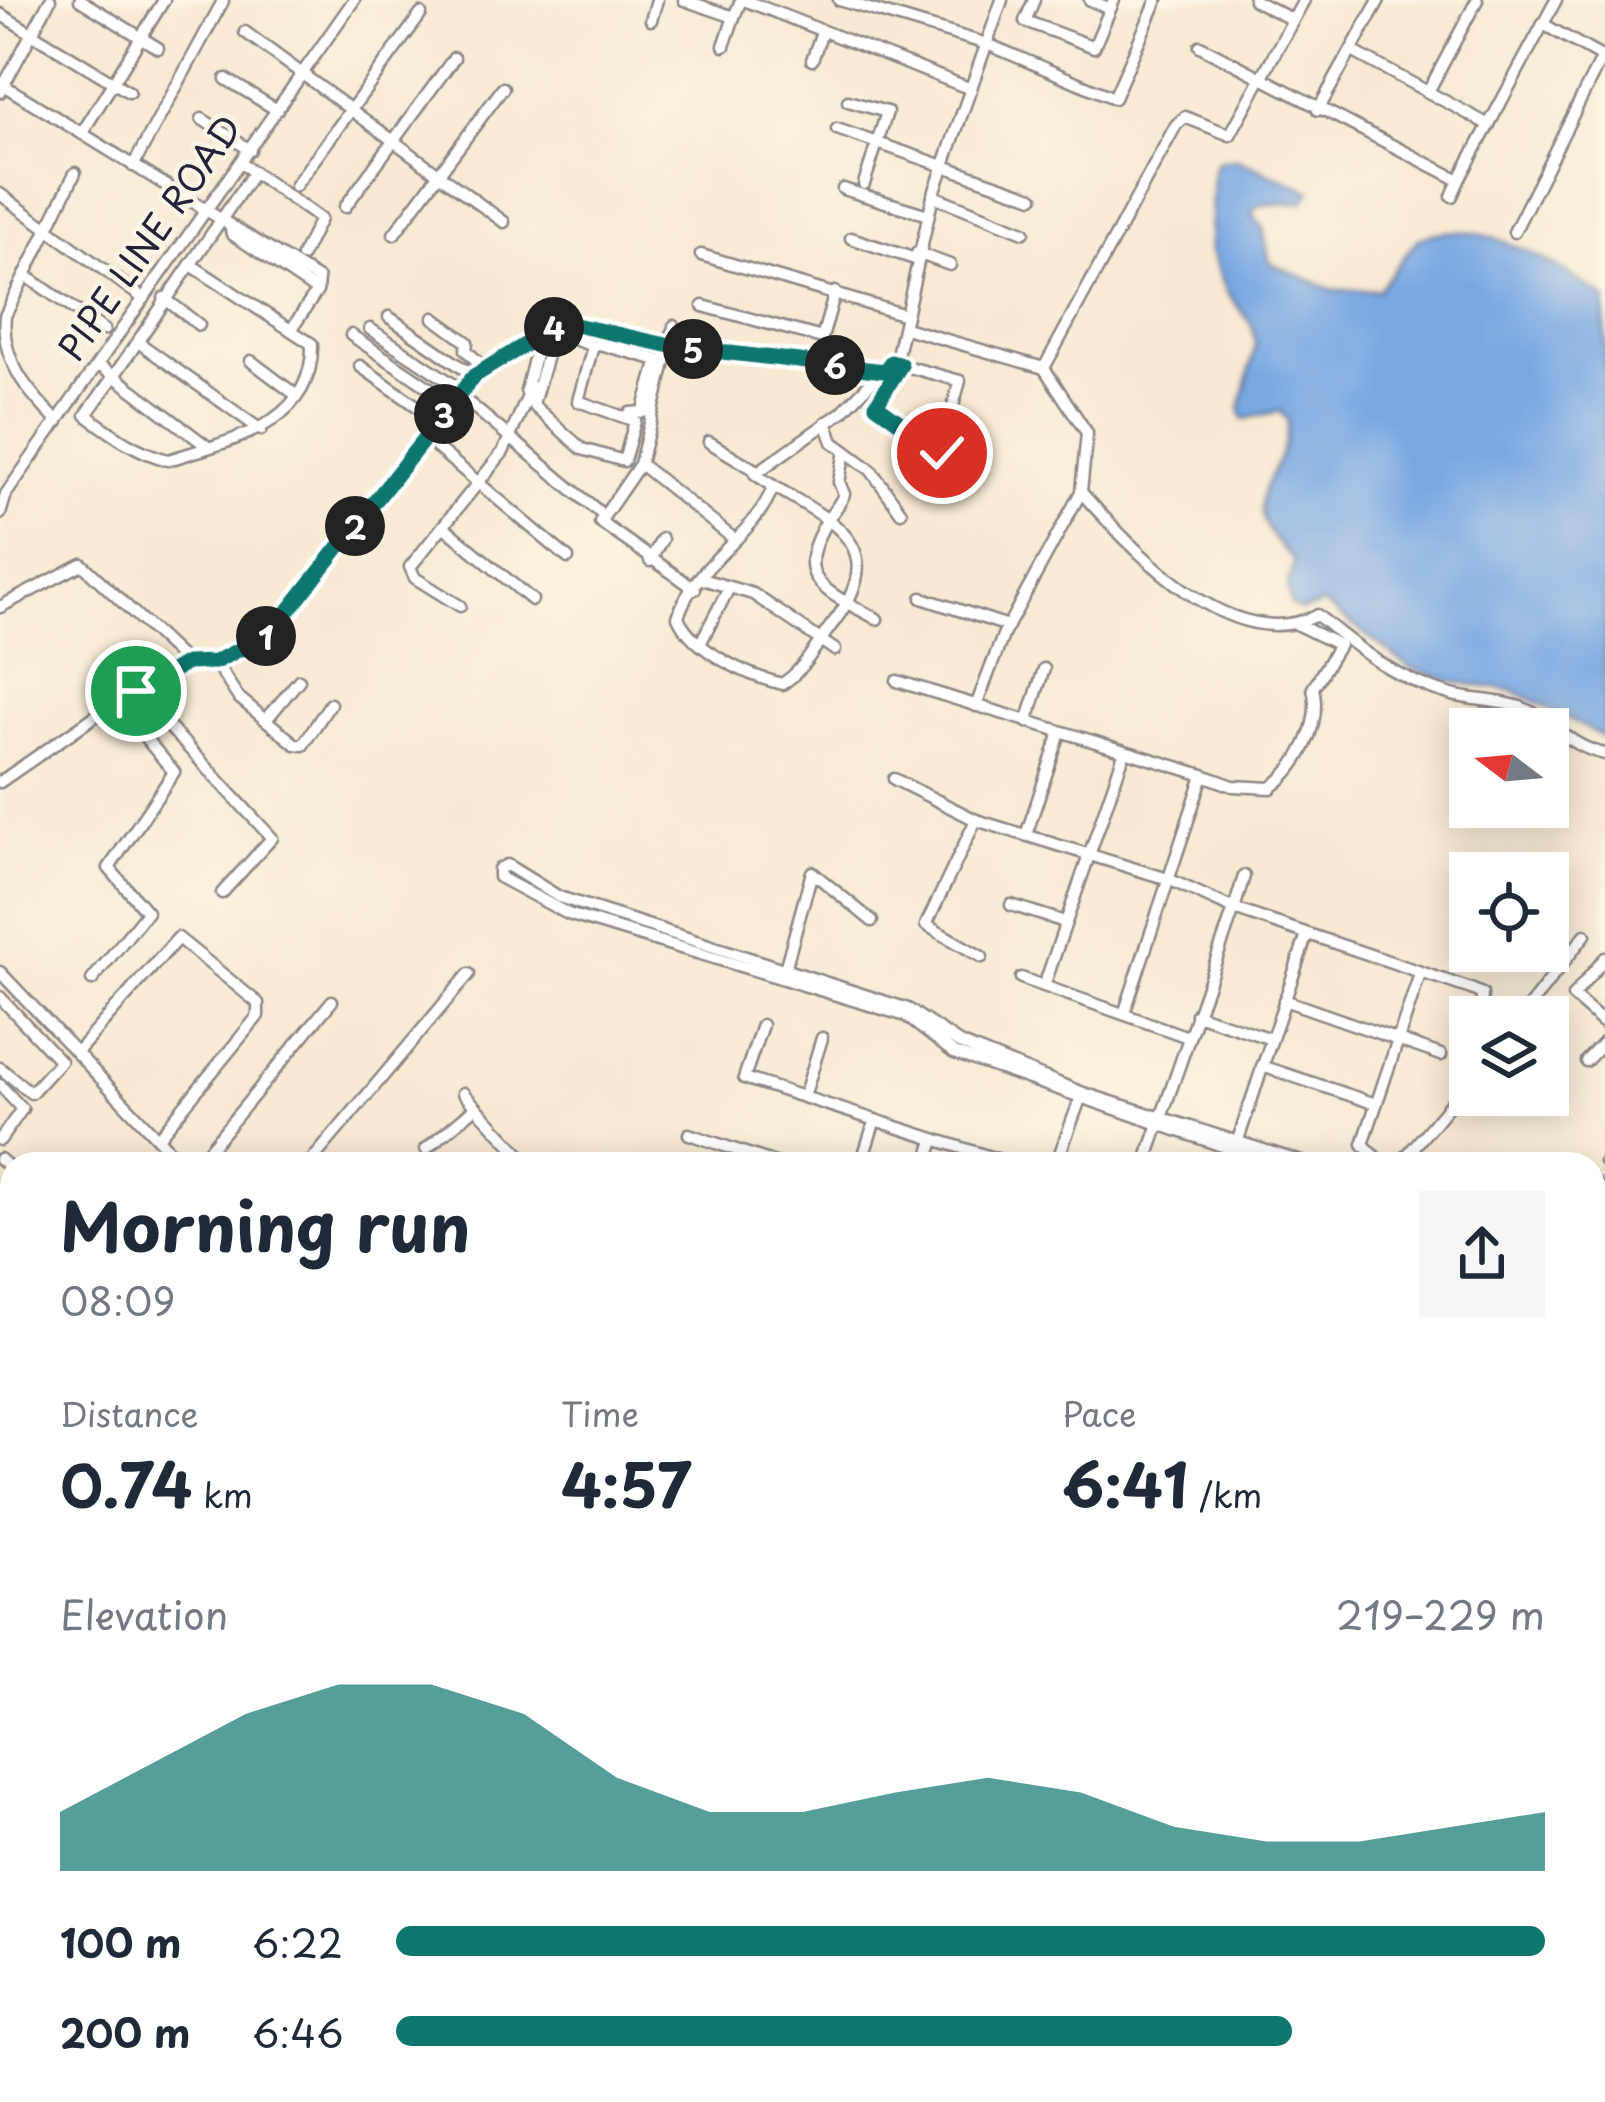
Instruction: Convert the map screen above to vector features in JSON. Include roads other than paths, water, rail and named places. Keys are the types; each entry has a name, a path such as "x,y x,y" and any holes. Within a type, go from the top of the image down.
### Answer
{"street":[{"path":"50,0 1,87 210,208 318,280 317,291 291,330"},
{"path":"80,0 99,5 158,48"},
{"path":"82,133 164,0"},
{"name":"PIPE LINE ROAD","path":"0,514 6,494 355,0"},
{"path":"651,20 657,0"},
{"path":"684,0 734,17"},
{"path":"724,46 742,0 971,89"},
{"path":"838,0 987,44 1114,98 1157,0"},
{"path":"0,782 136,691 187,663 215,662 250,646 289,616 462,390 479,372 553,330 603,330 671,346 892,366 960,381 939,455 876,405 892,366 905,328 902,314 933,196 1002,0"},
{"path":"1034,0 1025,21 1094,47 1112,4 1090,0"},
{"path":"1254,0 1293,20"},
{"path":"1044,368 1176,125 1185,117 1230,136 1304,0"},
{"path":"1318,110 1379,0"},
{"path":"1428,92 1477,0"},
{"path":"1452,196 1556,0"},
{"path":"134,166 223,2"},
{"path":"0,14 129,92"},
{"path":"295,186 422,14"},
{"path":"1514,232 1604,58 1543,24"},
{"path":"245,32 504,222"},
{"path":"812,60 822,32"},
{"path":"1200,46 1459,180"},
{"path":"1352,51 1489,124"},
{"path":"345,207 454,58"},
{"path":"226,79 277,110"},
{"path":"394,234 503,88"},
{"path":"848,100 886,112 864,184"},
{"path":"202,119 250,150"},
{"path":"837,129 1033,197"},
{"path":"241,163 320,219 302,256"},
{"path":"191,265 312,344 296,394 274,424 168,460 119,440 86,415 191,265 226,221 254,172"},
{"path":"58,422 27,392 2,336 25,275 75,173"},
{"path":"842,188 928,215"},
{"path":"0,194 200,326"},
{"path":"933,196 1024,232"},
{"path":"850,238 950,265"},
{"path":"701,255 902,314"},
{"path":"25,275 104,330"},
{"path":"703,307 822,338 835,292"},
{"path":"389,316 479,372"},
{"path":"434,318 467,342 466,350 479,372"},
{"path":"603,330 585,397 637,416 643,412 671,346 674,326"},
{"path":"370,328 462,390"},
{"path":"905,328 1044,368 1087,433 1081,492 1008,626 976,706"},
{"path":"553,330 593,346 578,401 635,421 623,461 582,449 534,406 553,330"},
{"path":"460,607 409,571 511,439 553,330"},
{"path":"351,335 452,403"},
{"path":"138,342 261,430"},
{"path":"599,344 663,363"},
{"path":"251,361 296,394"},
{"path":"663,363 640,464 600,522 650,561 698,584 752,593 835,650"},
{"path":"98,365 208,447"},
{"path":"757,471 826,422 892,366"},
{"path":"361,367 438,421"},
{"path":"470,404 598,511"},
{"path":"826,422 833,442 871,470 901,512"},
{"path":"709,442 828,518 856,548 860,561 860,576 846,602 782,684 752,676 701,642 678,617 713,558 757,523 773,487"},
{"path":"437,448 568,557"},
{"path":"845,451 839,482 844,494 828,518 809,570 819,586 877,619"},
{"path":"640,464 734,539"},
{"path":"1081,492 1118,533 1203,602 1258,627 1298,625 1317,615 1387,670 1436,691 1522,707 1562,739 1605,754"},
{"path":"443,526 532,600"},
{"path":"650,561 662,538"},
{"path":"0,607 82,564 187,663"},
{"path":"701,642 729,588"},
{"path":"922,598 1008,626"},
{"path":"897,681 1233,786 1271,788 1296,769 1317,705 1312,688 1339,645 1298,625"},
{"path":"215,662 238,697 303,745 330,704"},
{"path":"1028,722 1044,669"},
{"path":"266,720 299,680"},
{"path":"136,691 272,838 222,893"},
{"path":"92,980 147,912 109,868 174,772 116,703"},
{"path":"1026,835 1060,733"},
{"path":"1044,986 1124,754"},
{"path":"1124,1014 1203,775"},
{"path":"894,779 976,820 1168,879 1306,937 1482,996"},
{"path":"976,820 926,926 982,957"},
{"path":"953,1046 908,1009 559,897 507,865 500,869 500,877 513,888 568,914 906,1016 953,1046 1241,1152"},
{"path":"785,969 812,872 872,920"},
{"path":"1149,1152 1244,876"},
{"path":"1011,905 1066,922"},
{"path":"1537,996 1585,935"},
{"path":"1237,1143 1306,937"},
{"path":"77,1052 178,938 259,1003 258,1016 158,1138"},
{"path":"1605,958 1573,996 1605,1024"},
{"path":"0,972 171,1152"},
{"path":"319,1152 469,974"},
{"path":"1371,1152 1363,1144 1420,974"},
{"path":"1021,978 1188,1037"},
{"path":"0,997 60,1061 39,1090 25,1090 0,1068"},
{"path":"206,1152 332,1000"},
{"path":"1284,1000 1441,1054"},
{"path":"1196,1014 1271,1039"},
{"path":"40,1035 51,1025"},
{"path":"762,1025 744,1078 971,1152"},
{"path":"804,1097 822,1038"},
{"path":"1586,1061 1605,1041"},
{"path":"1262,1066 1376,1104"},
{"path":"0,1085 22,1109 0,1140"},
{"path":"463,1093 518,1152"},
{"path":"1060,1152 1081,1096"},
{"path":"1410,1152 1449,1105"},
{"path":"426,1149 476,1107"},
{"path":"1159,1122 1267,1152"},
{"path":"865,1152 874,1123"},
{"path":"689,1134 742,1152"},
{"path":"930,1152 934,1141"}],"water":[{"path":"1237,159 1311,191 1303,202 1259,205 1252,214 1263,228 1270,263 1333,290 1378,290 1418,239 1465,232 1516,246 1605,298 1605,738 1569,719 1569,708 1547,708 1514,691 1454,682 1409,667 1324,604 1301,611 1291,606 1287,588 1294,561 1263,521 1261,505 1288,420 1279,411 1244,419 1240,409 1256,344 1252,325 1227,292 1210,249 1213,169 1218,161"}]}
